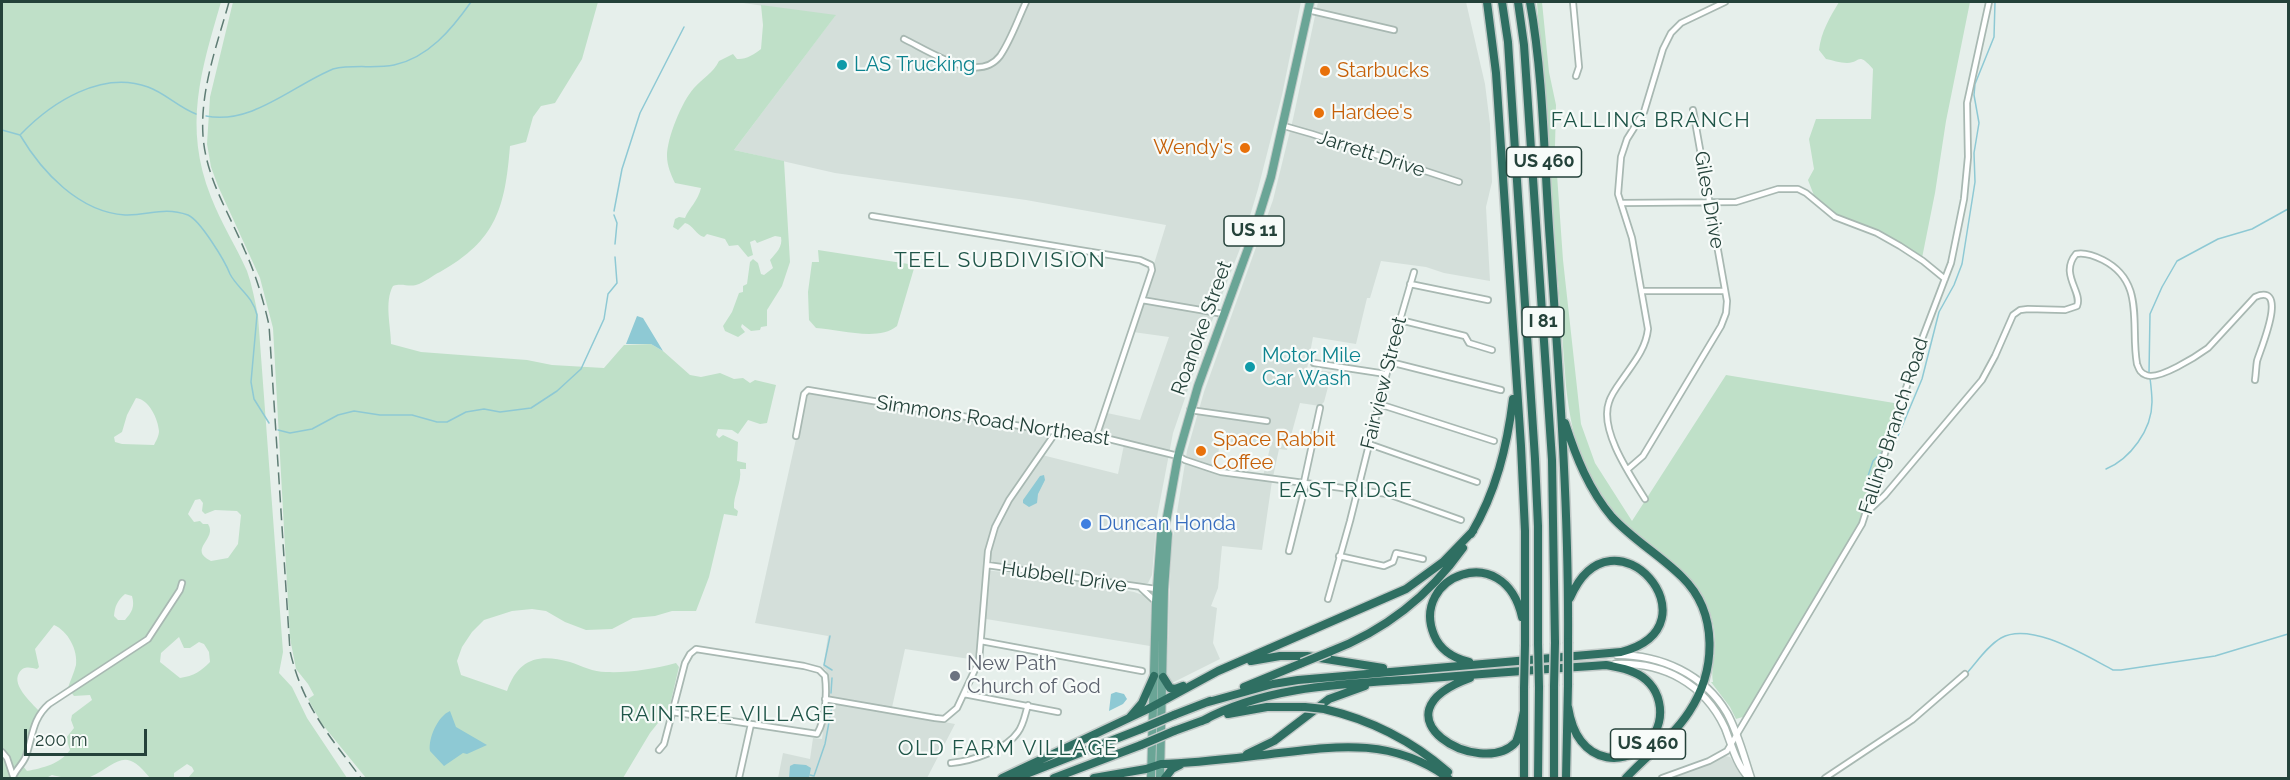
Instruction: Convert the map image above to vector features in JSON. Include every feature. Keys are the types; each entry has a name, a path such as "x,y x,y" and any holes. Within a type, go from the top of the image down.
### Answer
{"highway":[{"name":"US 460","path":"1016,778 1174,716 1371,634 1408,608 1448,567 1473,531 1489,500 1508,441 1516,378 1495,64 1487,2"},
{"name":"I 81","path":"1502,2 1508,42 1538,526 1538,778"},
{"name":"I 81","path":"1518,2 1524,45 1552,460 1555,643 1554,778"},
{"name":"US 460","path":"1054,778 1202,721 1216,713 1268,696 1314,687 1380,681 1480,674 1606,665 1639,675 1656,693 1660,705 1660,719 1652,740 1631,756 1609,758 1596,754 1576,735 1568,706 1568,685 1568,642 1568,602 1561,411 1539,82 1530,2"},
{"path":"1516,378 1524,520 1524,778"},
{"path":"1561,411 1585,476 1607,509 1639,542 1683,578 1698,598 1710,635 1708,661 1702,689 1680,725 1626,778"},
{"path":"1002,778 1127,720 1192,684 1406,588 1443,562 1473,531"},
{"path":"1568,602 1583,577 1593,568 1605,564 1617,562 1630,564 1646,572 1654,582 1660,594 1662,609 1659,624 1653,633 1646,641 1633,649 1604,655"},
{"path":"1482,664 1453,656 1442,648 1434,635 1431,624 1432,607 1438,593 1446,583 1470,572 1486,573 1499,579 1514,593 1525,629"},
{"name":"US 460","path":"1205,703 1273,684 1298,680 1604,655"},
{"path":"1236,664 1265,658 1300,656 1377,668 1414,669"},
{"path":"1433,742 1430,719 1439,697 1451,686 1480,674"},
{"path":"1127,720 1142,703 1159,677 1173,689 1192,684"},
{"path":"1233,759 1254,752 1274,741 1329,699 1380,681"},
{"path":"1202,721 1250,709 1284,706 1324,710 1363,719 1392,732 1428,755 1454,778"},
{"path":"1566,778 1568,706"},
{"path":"1500,761 1516,742 1524,711"},
{"path":"1094,778 1161,765 1358,746 1408,756 1448,778"},
{"path":"1441,754 1450,762"},
{"path":"1165,778 1172,769 1183,764"}],"main road":[{"name":"Roanoke Street","path":"1151,778 1153,707 1159,677 1163,631 1159,554 1161,534 1165,528 1178,456 1190,410 1256,226 1284,126 1309,6"},
{"name":"Roanoke Street","path":"1160,778 1163,700 1159,677 1156,602 1160,590 1168,534 1165,528"}],"street":[{"path":"904,39 963,66 983,68 989,66 1000,56 1026,2"},
{"path":"1576,76 1579,67 1574,2 1582,2"},
{"path":"1645,499 1611,436 1606,414 1614,392 1647,340 1648,329 1632,238 1617,182 1621,157 1627,139 1644,112 1666,40 1681,23 1725,2"},
{"name":"Falling Branch Road","path":"1662,778 1709,761 1726,751 1731,745 1868,511 1904,394 1956,245 1968,157 1966,103 1989,2"},
{"path":"1309,6 1394,30"},
{"name":"Giles Drive","path":"1628,469 1643,456 1720,326 1727,306 1693,110"},
{"name":"Jarrett Drive","path":"1284,126 1459,182"},
{"path":"1621,203 1736,202 1778,189 1798,189 1806,192 1834,217 1877,233 1923,261 1945,279"},
{"path":"873,216 1140,260 1151,265 1152,270 1096,437"},
{"path":"1868,511 1885,495 1982,380 2013,315 2020,310 2065,310 2077,306 2079,297 2070,276 2071,262 2076,254 2085,254 2108,262 2129,284 2133,298 2137,364 2141,372 2148,376 2167,372 2199,355 2255,297 2264,295 2268,297 2271,300 2270,320 2258,359 2255,380"},
{"name":"Fairview Street","path":"1328,599 1414,272"},
{"path":"1410,284 1488,300"},
{"path":"1642,291 1725,291"},
{"path":"1142,300 1224,314"},
{"path":"1400,320 1465,336 1469,343 1492,350"},
{"path":"1390,362 1501,390"},
{"path":"1314,363 1386,374"},
{"name":"Simmons Road Northeast","path":"795,436 804,394 808,390 1096,437 1178,456 1221,472 1388,494 1461,520"},
{"path":"1379,404 1494,441"},
{"path":"1289,551 1305,487 1304,482 1320,408"},
{"path":"1190,410 1267,421"},
{"path":"825,699 935,718 950,716 957,708 977,667 991,539 1001,512 1056,432"},
{"path":"1369,444 1477,482"},
{"path":"1339,556 1384,566 1393,562 1396,553 1423,559"},
{"name":"Hubbell Drive","path":"987,565 1160,590"},
{"path":"13,778 26,757 34,724 40,713 49,704 148,639 180,590 182,583"},
{"name":"Hubbell Drive","path":"1141,588 1156,602"},
{"path":"981,641 1142,670"},
{"path":"659,750 664,744 672,712 685,663 696,649 819,670 825,676 821,728 817,734 672,712"},
{"path":"1604,655 1639,656 1658,660 1682,670 1726,712 1750,778"},
{"path":"1606,665 1637,664 1656,668 1702,689 1716,712 1740,766 1750,778"},
{"path":"1825,778 1912,720 1965,674"},
{"path":"964,694 1058,712"},
{"path":"951,763 962,762 1009,742 1022,725 1028,705"},
{"path":"739,778 751,724"},
{"path":"2,752 8,758 13,778"}],"shaded area":[{"path":"736,2 1301,2 1282,95 1258,189 1241,246 1207,334 1173,433 1157,517 1152,575 1148,583 1136,585 996,564 991,560 990,554 1003,513 1042,455 1118,474 1125,440 1103,437 1101,432 1107,413 1140,420 1169,337 1133,332 1166,225 1026,200 835,173 734,150 835,16"},
{"path":"1318,2 1466,2 1485,84 1490,124 1492,182 1486,207 1490,281 1444,273 1426,267 1381,261 1370,298 1367,298 1356,344 1313,337 1307,369 1332,372 1324,402 1320,406 1300,403 1287,450 1279,449 1273,477 1263,476 1270,448 1220,442 1215,473 1272,481 1262,550 1222,546 1218,588 1211,606 1217,608 1213,643 1220,659 1170,684 1167,676 1171,549 1187,451 1204,392 1273,200"},
{"path":"807,394 1046,433 1047,441 995,519 987,544 983,570 1055,577 1149,597 1151,601 1150,646 980,618 976,660 905,649 891,712 955,724 927,778 778,778 783,753 810,759 813,738 822,739 826,708 828,679 826,670 823,668 828,636 755,623 804,403"},
{"path":"1725,756 1730,757 1744,778 1669,778"}],"green space":[{"path":"2,2 221,2 207,52 198,99 198,146 211,197 247,271 258,316 283,652 279,673 292,687 307,718 347,778 188,778 194,771 187,764 174,773 174,778 150,778 134,762 121,760 86,778 52,775 46,778 2,778","holes":["136,398 149,406 155,416 159,431 154,445 115,442 114,437 122,432 127,415","200,499 203,503 202,511 205,514 215,510 237,511 241,515 238,544 228,558 211,561 204,557 202,548 210,529 208,524 200,521 194,522 188,514 195,500","125,594 132,596 133,606 125,620 118,620 114,612","54,625 68,636 74,647 76,665 68,688 74,696 90,695 92,700 72,715 74,728 66,738 70,750 66,755 51,765 27,771 23,766 38,719 42,714 24,695 17,678 23,669 39,667 35,649","179,637 184,648 190,648 199,642 204,644 209,652 210,662 197,673 185,677 180,678 160,662 161,653"]},
{"path":"233,2 598,2 582,59 555,103 541,106 533,117 526,142 510,146 501,204 486,234 459,260 422,283 393,286 389,299 389,315 391,344 421,352 604,368 624,345 651,344 663,351 690,375 701,377 720,373 734,379 743,378 750,383 755,380 776,385 767,423 760,424 748,420 738,434 732,430 718,429 716,435 719,438 723,435 738,442 737,461 746,463 746,469 740,469 734,503 734,508 738,511 737,516 724,514 709,577 696,611 672,611 655,616 633,618 612,629 586,630 546,611 532,609 512,611 484,620 462,647 457,661 461,675 507,691 523,665 539,659 559,659 601,672 641,670 676,663 679,667 669,709 650,733 623,778 366,778 322,724 308,699 314,695 296,669 290,638 273,328 260,278 218,186 211,167 207,144 210,97"},
{"path":"1537,2 1542,2 1549,72 1556,105 1555,146 1563,260 1581,424 1595,463 1632,521 1726,375 1900,404 1859,524 1746,716 1736,719 1711,682 1713,682 1715,636 1711,616 1698,588 1678,567 1647,543 1612,509 1588,474 1574,434 1566,386"},
{"path":"1839,2 1970,2 1922,258 1893,240 1837,216 1815,198 1808,180 1814,169 1809,139 1816,119 1871,119 1873,69 1861,59 1847,63 1826,59 1819,50 1829,19"},
{"path":"761,5 836,15 734,150 784,161 790,262 782,286 767,310 767,326 751,331 742,324 741,327 745,332 738,337 725,331 723,326 732,312 739,293 743,292 743,286 747,284 750,262 753,259 758,263 761,274 764,275 773,268 770,260 780,247 781,237 775,236 757,243 755,240 750,242 753,255 748,257 738,245 729,246 725,239 707,234 704,237 701,236 688,224 685,223 678,230 673,227 675,219 685,218 701,188 675,183 667,156 676,120 694,88 719,61 733,54 737,59 743,59 761,49 763,25"},
{"path":"818,250 915,265 897,326 889,331 869,334 816,328 809,320 808,292 812,262 819,262"}],"water":[{"path":"637,316 643,318 663,351 651,344 626,344"},
{"path":"1044,475 1045,480 1038,494 1037,503 1029,507 1023,503 1023,500 1040,476"},
{"path":"1116,692 1124,694 1127,699 1123,704 1109,711 1111,694"},
{"path":"450,711 456,727 487,745 467,754 463,753 444,766 430,751 430,746 432,734 438,722"},
{"path":"794,764 811,768 809,778 789,778 790,766"}],"waterway":[{"path":"206,116 223,117 256,110 333,69 394,65 418,56 447,32 471,2"},
{"path":"1889,448 1895,443 1922,379 1939,312 1954,285 1962,264 1975,182 1974,153 1979,123 1974,95 1975,84 1994,37 1995,2"},
{"path":"614,211 622,169 640,113 684,27"},
{"path":"21,134 47,111 79,92 113,83 131,83 148,87 196,114"},
{"path":"2,130 20,135 39,163 63,188 92,206 125,215 163,211 179,212 188,215 199,224 218,251 233,279 249,297 255,308 257,315 251,382 254,399 269,423"},
{"path":"2149,373 2150,314 2177,261 2218,239 2252,229 2288,209"},
{"path":"614,215 617,223 615,244"},
{"path":"278,430 290,433 312,429 338,415 354,411 380,415 412,415 437,422 447,422 466,412 484,409 500,412 531,408 557,391 581,369 604,319 608,294 617,283 615,257"},
{"path":"2106,469 2131,451 2144,433 2151,413 2150,378"},
{"path":"1868,476 1873,461 1884,450"},
{"path":"1966,674 1991,645 2013,634 2027,634 2058,642 2113,670 2215,656 2288,634"},
{"path":"830,636 824,665 832,670"},
{"path":"831,693 832,678"},
{"path":"810,775 814,776 825,744 832,706"}],"railway":[{"path":"229,2 207,85 203,136 213,181 253,269 269,325 290,651 295,671 318,719 361,778"}],"place":[{"name":"LAS Trucking","path":"842,65"},
{"name":"Starbucks","path":"1325,71"},
{"name":"Hardee's","path":"1319,113"},
{"name":"Wendy's","path":"1245,148"},
{"name":"Motor Mile Car Wash","path":"1250,367"},
{"name":"Space Rabbit Coffee","path":"1201,451"},
{"name":"Duncan Honda","path":"1086,524"},
{"name":"New Path Church of God","path":"955,676"}],"district":[{"name":"FALLING BRANCH","path":"1651,121"},
{"name":"TEEL SUBDIVISION","path":"1000,261"},
{"name":"EAST RIDGE","path":"1346,491"},
{"name":"RAINTREE VILLAGE","path":"728,715"},
{"name":"OLD FARM VILLAGE","path":"1008,749"}]}
